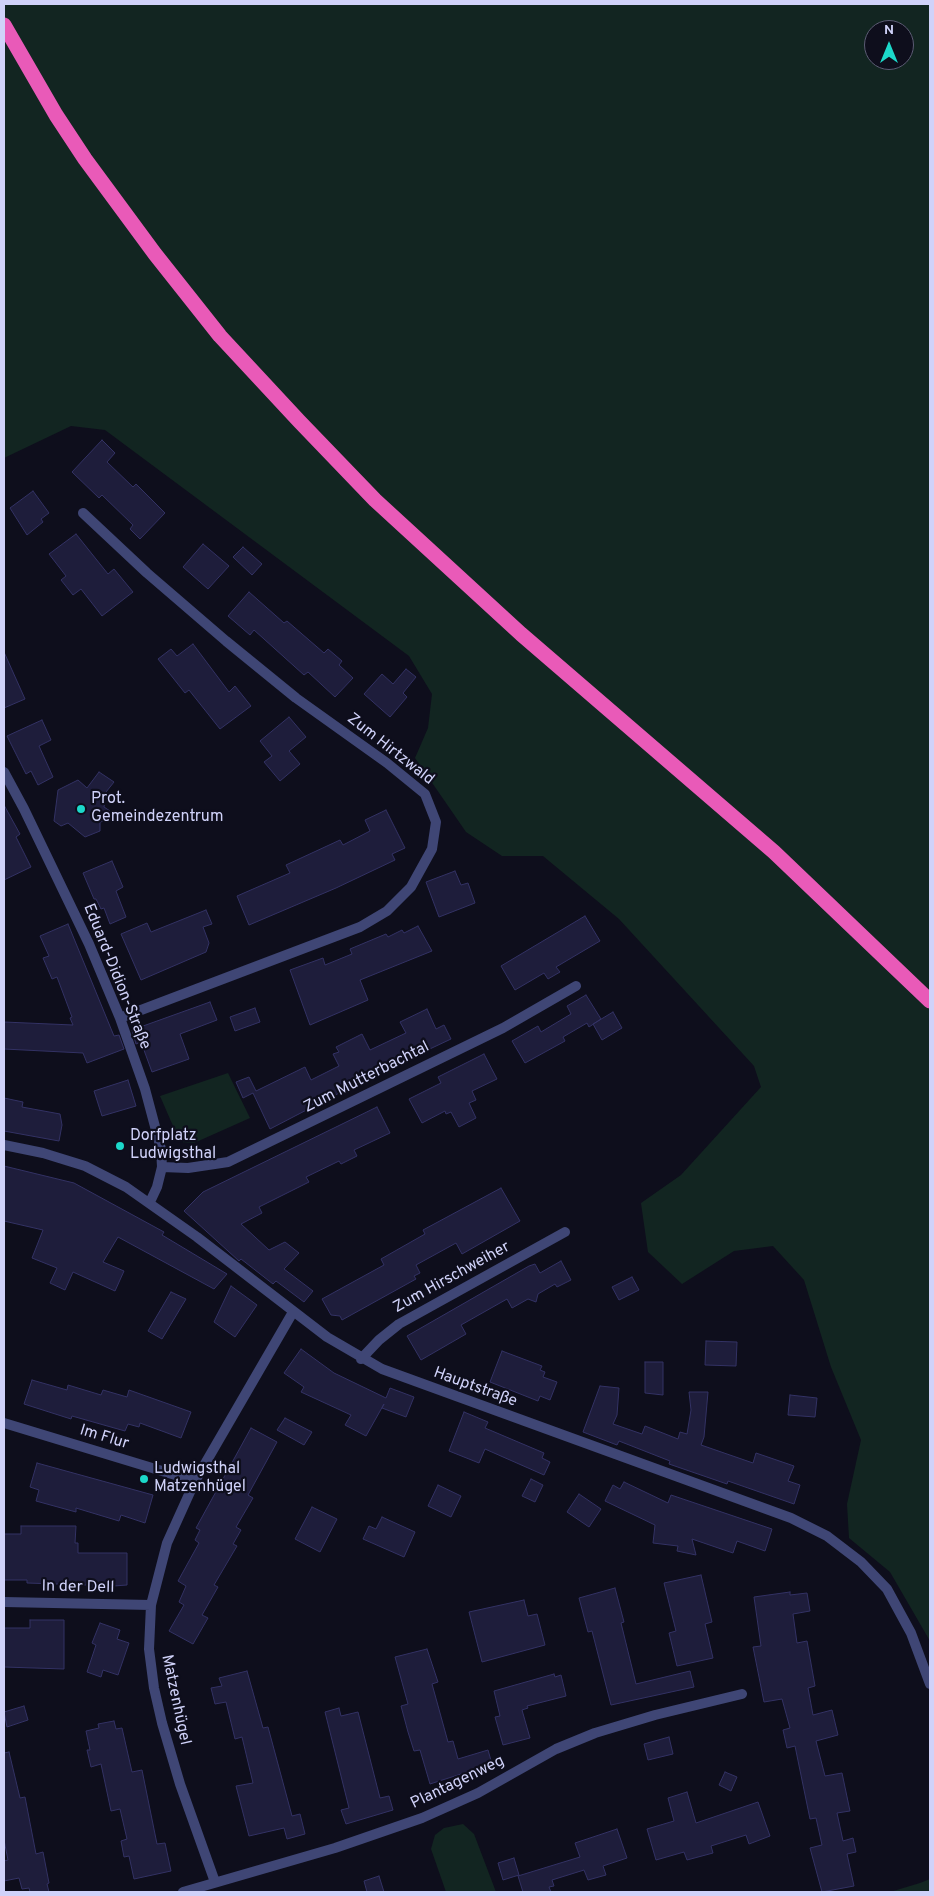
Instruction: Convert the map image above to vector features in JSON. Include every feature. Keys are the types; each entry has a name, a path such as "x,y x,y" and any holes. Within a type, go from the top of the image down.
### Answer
{"highway":[{"path":"4,25 80,152 154,254 220,336 299,421 389,513 521,634 774,852 930,1001"}],"street":[{"name":"Zum Hirtzwald","path":"83,513 147,573 226,641 296,698 387,762 425,794 436,822 432,849 411,887 387,911 360,927 120,1018"},
{"name":"Eduard-Didion-Straße","path":"4,774 24,809 70,904 120,1018 145,1089 161,1149 162,1167 158,1187 150,1202"},
{"name":"Zum Mutterbachtal","path":"162,1167 188,1168 228,1162 503,1028 576,986"},
{"name":"Hauptstraße","path":"4,1145 43,1153 85,1166 126,1187 150,1202 327,1337 362,1359 439,1391 791,1518 827,1536 861,1562 887,1589 922,1657 930,1684"},
{"name":"Zum Hirschweiher","path":"362,1359 379,1340 399,1324 565,1232"},
{"name":"Matzenhügel","path":"215,1882 180,1784 160,1714 149,1649 151,1605 167,1543 195,1482 294,1312"},
{"name":"Im Flur","path":"4,1423 195,1482"},
{"name":"In der Dell","path":"4,1602 151,1605"},
{"name":"Plantagenweg","path":"183,1892 335,1848 422,1818 478,1792 556,1749 595,1733 655,1715 742,1694"}],"green space":[{"path":"4,4 930,4 930,1641 890,1572 849,1538 847,1504 861,1440 831,1367 804,1280 773,1246 734,1251 682,1284 648,1252 641,1203 681,1175 761,1087 754,1066 619,919 543,856 502,856 466,832 415,758 428,728 432,694 409,656 105,430 71,426 4,458"},
{"path":"228,1073 250,1118 194,1143 180,1142 160,1096"},
{"path":"463,1824 474,1834 496,1892 446,1892 431,1849 435,1835 444,1828"},
{"path":"930,1879 930,1892 890,1892 920,1883"}],"building":[{"path":"102,440 115,453 107,462 133,487 136,484 165,513 140,539 130,529 133,525 102,495 99,498 72,472"},
{"path":"33,491 49,513 41,519 43,522 27,535 10,508"},
{"path":"76,534 108,574 114,569 133,592 102,616 81,589 73,595 61,580 66,576 49,554"},
{"path":"203,544 229,566 208,589 183,567"},
{"path":"243,547 262,564 252,575 233,557"},
{"path":"249,592 284,623 287,621 324,653 328,649 342,661 339,665 353,678 335,697 308,672 304,675 254,630 250,635 228,616"},
{"path":"193,644 229,692 235,686 251,706 220,729 189,690 185,693 158,659 171,649 177,656"},
{"path":"4,652 25,699 4,708"},
{"path":"406,669 416,677 403,693 407,697 390,717 364,694 382,674 393,684"},
{"path":"289,717 306,737 289,751 300,764 280,781 264,762 272,756 260,741"},
{"path":"42,720 51,740 39,746 53,777 38,785 31,771 26,774 7,736"},
{"name":"Prot. Gemeindezentrum","path":"99,772 114,782 106,792 104,807 110,811 108,820 100,822 100,831 85,837 68,823 61,826 54,821 58,790 78,780 87,788"},
{"path":"4,805 20,834 16,837 31,867 4,880"},
{"path":"386,810 405,848 392,854 395,860 336,888 249,925 237,896 290,873 286,865 340,840 343,845 370,831 365,820"},
{"path":"112,861 123,887 116,891 126,917 110,924 104,908 101,909 96,899 94,899 83,873"},
{"path":"455,871 461,885 468,883 475,903 439,917 426,882"},
{"path":"206,910 212,924 203,927 209,943 206,952 141,980 121,934 147,923 151,932"},
{"path":"585,916 600,941 556,967 560,972 548,979 544,973 515,990 501,966"},
{"path":"68,924 114,1036 119,1035 124,1049 87,1063 83,1053 4,1049 4,1022 73,1025 70,1018 72,1017 57,977 52,979 43,958 49,956 40,936"},
{"path":"418,926 432,951 360,980 368,1000 310,1025 290,970 323,958 325,965 352,954 350,949 386,934 388,937 402,930 404,933"},
{"path":"586,995 601,1019 589,1027 587,1023 563,1037 565,1041 525,1063 512,1041 538,1026 541,1032 571,1014 567,1006"},
{"path":"210,1002 217,1020 180,1034 189,1059 152,1072 141,1042 136,1044 132,1030"},
{"path":"255,1008 260,1022 235,1031 230,1017"},
{"path":"427,1009 436,1029 444,1025 451,1039 366,1079 270,1129 253,1093 243,1098 236,1082 249,1077 256,1091 305,1067 311,1080 339,1066 333,1054 339,1052 336,1047 362,1034 370,1050 406,1033 400,1022"},
{"path":"613,1012 622,1028 602,1040 593,1024"},
{"path":"484,1054 497,1079 472,1091 476,1100 469,1103 476,1118 459,1127 451,1112 446,1114 445,1111 422,1123 409,1099 441,1083 438,1077"},
{"path":"128,1080 136,1106 102,1116 94,1091"},
{"path":"4,1098 23,1102 22,1107 60,1114 62,1125 59,1141 4,1131"},
{"path":"377,1107 390,1133 354,1150 357,1156 341,1164 339,1161 306,1177 309,1182 259,1207 262,1213 241,1224 269,1250 285,1242 299,1253 284,1269 313,1291 304,1302 276,1281 273,1284 241,1259 239,1261 184,1211 203,1192"},
{"path":"4,1166 74,1183 164,1232 162,1235 227,1274 214,1289 118,1237 103,1262 124,1271 115,1291 73,1272 65,1290 50,1283 57,1268 32,1258 43,1230 4,1221"},
{"path":"501,1188 520,1221 462,1254 456,1243 416,1265 420,1273 414,1276 416,1279 342,1320 340,1316 331,1315 322,1299 384,1265 381,1259 425,1234 423,1230"},
{"path":"561,1261 571,1280 557,1287 555,1284 538,1294 536,1302 528,1299 512,1308 507,1299 461,1325 466,1334 421,1360 407,1336 529,1266 535,1264 540,1273"},
{"path":"632,1277 639,1290 619,1300 612,1287"},
{"path":"231,1286 257,1305 235,1337 214,1322"},
{"path":"171,1292 186,1299 162,1339 148,1331"},
{"path":"706,1341 737,1342 736,1366 705,1365"},
{"path":"301,1349 334,1373 386,1398 390,1388 414,1397 406,1417 382,1408 384,1404 366,1436 345,1425 351,1415 301,1392 304,1387 284,1373"},
{"path":"502,1351 542,1366 540,1370 545,1372 543,1377 557,1382 550,1400 540,1396 538,1401 490,1382"},
{"path":"645,1362 663,1362 663,1395 645,1393"},
{"path":"32,1380 67,1390 68,1385 101,1395 103,1390 127,1397 129,1390 191,1412 181,1438 140,1423 139,1427 128,1424 125,1431 72,1416 71,1419 24,1404"},
{"path":"600,1386 619,1388 617,1415 613,1424 642,1434 645,1426 678,1439 680,1432 687,1434 691,1410 689,1392 708,1392 704,1437 701,1445 753,1463 756,1453 794,1466 788,1481 800,1485 794,1504 728,1481 727,1484 669,1464 670,1461 619,1441 617,1445 583,1432"},
{"path":"790,1395 817,1398 815,1417 788,1415"},
{"path":"464,1412 488,1422 485,1428 544,1453 542,1458 550,1462 544,1475 485,1449 479,1463 449,1451"},
{"path":"285,1418 312,1432 304,1445 277,1430"},
{"path":"251,1428 277,1442 248,1495 253,1498 236,1527 241,1530 233,1544 237,1546 214,1585 218,1587 202,1615 208,1618 193,1644 169,1631 184,1605 179,1602 186,1586 178,1581 199,1543 195,1540 200,1530 196,1528"},
{"path":"37,1463 153,1495 145,1523 121,1515 119,1521 76,1508 76,1512 36,1501 39,1490 30,1487"},
{"path":"531,1479 543,1485 535,1502 522,1496"},
{"path":"624,1482 668,1503 671,1495 772,1529 765,1551 737,1541 733,1553 692,1539 696,1555 677,1551 678,1546 653,1543 655,1525 605,1501 613,1485 620,1489"},
{"path":"438,1485 461,1496 451,1517 428,1506"},
{"path":"579,1494 601,1509 589,1527 567,1512"},
{"path":"312,1507 337,1519 320,1552 295,1539"},
{"path":"382,1517 415,1532 404,1557 363,1539 369,1526 376,1529"},
{"path":"21,1526 76,1526 75,1543 78,1543 78,1553 127,1553 127,1585 87,1588 87,1585 27,1583 27,1580 4,1580 4,1534 21,1534"},
{"path":"701,1575 712,1622 705,1624 713,1658 677,1666 669,1633 676,1631 664,1583"},
{"path":"615,1588 624,1622 621,1623 636,1684 690,1671 694,1687 611,1705 592,1631 588,1632 579,1598"},
{"path":"790,1592 790,1595 807,1593 810,1611 793,1614 797,1643 807,1641 815,1686 808,1688 813,1715 832,1710 838,1735 816,1741 825,1776 842,1773 850,1811 837,1813 843,1841 853,1838 856,1852 847,1854 854,1886 822,1892 810,1848 822,1845 816,1818 810,1819 795,1746 787,1748 783,1730 790,1728 782,1699 764,1702 753,1647 761,1646 754,1597"},
{"path":"524,1600 528,1616 537,1614 545,1645 482,1662 469,1612"},
{"path":"30,1620 64,1620 64,1669 4,1667 4,1628 30,1628"},
{"path":"100,1623 120,1630 117,1639 129,1643 118,1675 103,1670 101,1677 87,1672 96,1645 92,1643"},
{"path":"427,1649 438,1682 432,1684 448,1742 453,1741 458,1759 488,1750 492,1764 430,1784 420,1750 414,1751 408,1732 401,1706 408,1704 395,1657"},
{"path":"247,1671 263,1728 268,1727 292,1816 300,1814 305,1834 287,1839 284,1828 249,1836 236,1786 253,1783 242,1737 235,1739 226,1702 215,1704 211,1688 222,1686 219,1678"},
{"path":"554,1674 555,1677 561,1675 566,1696 527,1706 528,1708 522,1710 530,1738 503,1745 495,1717 500,1716 494,1691"},
{"path":"24,1706 28,1720 7,1727 4,1712"},
{"path":"339,1708 341,1716 358,1712 380,1798 389,1796 393,1810 346,1824 341,1810 349,1808 325,1712"},
{"path":"114,1721 116,1729 122,1728 132,1772 142,1770 157,1844 165,1843 171,1871 134,1879 129,1856 124,1857 121,1841 127,1839 120,1809 111,1811 101,1764 91,1767 87,1750 90,1750 86,1731 99,1728 98,1724"},
{"path":"669,1737 673,1754 648,1760 644,1744"},
{"path":"9,1752 20,1798 25,1797 36,1854 43,1852 49,1892 30,1892 29,1888 22,1889 19,1878 4,1881 4,1861 8,1860 4,1840 4,1753"},
{"path":"725,1772 737,1777 731,1791 719,1785"},
{"path":"687,1792 696,1823 758,1802 770,1836 749,1844 746,1835 711,1846 713,1853 687,1860 684,1852 656,1860 647,1829 674,1821 668,1798"},
{"path":"617,1829 627,1858 603,1866 606,1875 588,1880 584,1870 552,1880 554,1886 549,1887 551,1892 523,1892 518,1876 580,1857 575,1843"},
{"path":"514,1858 519,1875 503,1880 498,1863"},
{"path":"379,1876 384,1892 367,1892 364,1881"}],"place":[{"name":"Prot. Gemeindezentrum","path":"81,809"},
{"name":"Dorfplatz Ludwigsthal","path":"120,1146"},
{"name":"Ludwigsthal Matzenhügel","path":"144,1479"}]}
